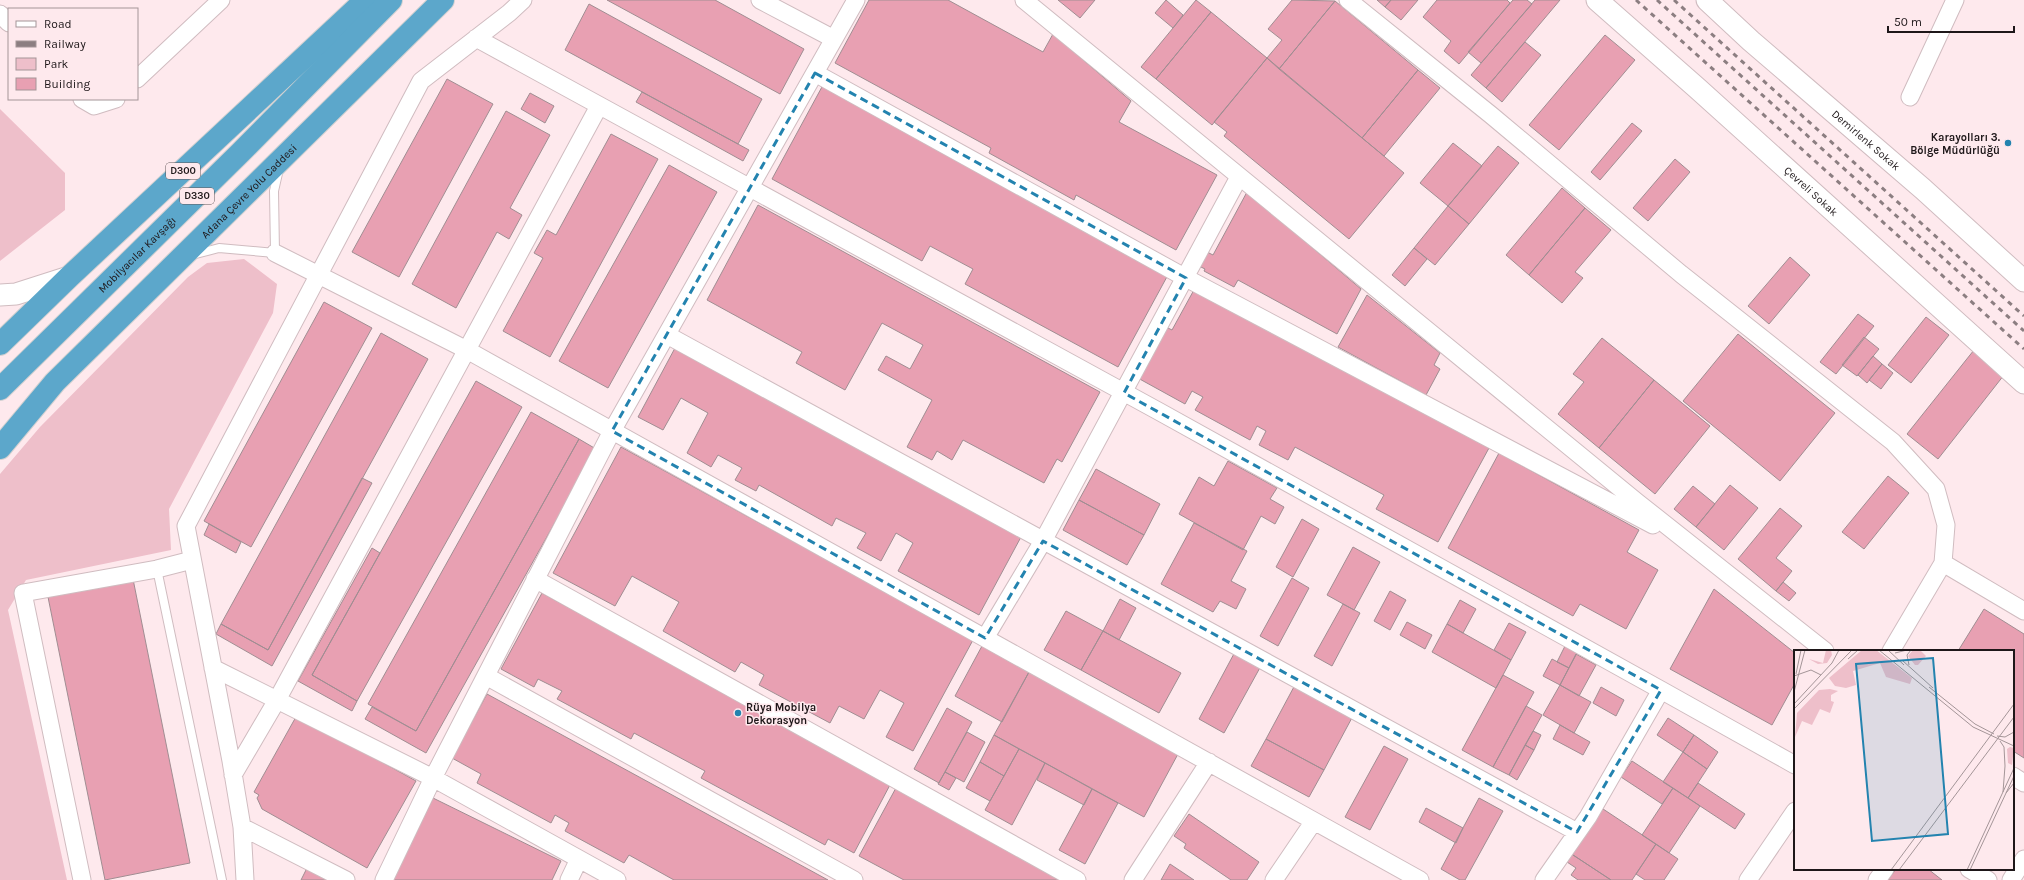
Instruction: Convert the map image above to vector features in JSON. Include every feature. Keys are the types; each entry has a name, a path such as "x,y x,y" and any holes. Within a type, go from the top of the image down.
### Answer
{"highway":[{"name":"D300","path":"0,344 68,277 357,8 368,0"},
{"name":"Mobilyacılar Kavşağı","path":"0,389 240,153 391,0"},
{"name":"Adana Çevre Yolu Caddesi","path":"55,382 443,0"},
{"path":"0,424 55,382"},
{"name":"D330","path":"0,448 55,382"}],"street":[{"path":"138,78 221,0"},
{"path":"245,880 242,827 186,526 421,81 523,0"},
{"path":"760,0 834,40"},
{"path":"384,880 433,778 612,431 856,0"},
{"path":"1024,0 1692,546 1824,650"},
{"path":"1348,0 1491,115 1681,274 1893,442 1936,489 1946,525 1943,563 1892,650"},
{"name":"Çevreli Sokak","path":"1597,0 1697,88 2024,383"},
{"name":"Demirlenk Sokak","path":"1707,0 1750,41 1923,189 2024,281"},
{"path":"1910,98 1955,0"},
{"path":"0,14 8,22"},
{"path":"476,38 1124,393 1794,764"},
{"path":"815,74 1186,278 1692,546"},
{"path":"84,100 94,106 113,100"},
{"path":"233,775 277,700 599,106"},
{"path":"985,638 1043,541 1240,177"},
{"path":"275,253 467,350 1209,762 1414,878"},
{"path":"0,295 16,294 68,277"},
{"path":"667,335 1577,832"},
{"path":"82,880 24,593 157,569 192,560"},
{"path":"1943,563 2024,611"},
{"path":"535,579 1077,880"},
{"path":"213,668 433,778 617,880"},
{"path":"486,676 854,880"},
{"path":"1544,880 1588,817 1661,690"},
{"path":"1133,880 1209,762"},
{"path":"2014,777 2024,783"},
{"path":"1748,880 1794,812"},
{"path":"1274,880 1314,821"},
{"path":"242,827 346,880"},
{"path":"569,880 579,859"},
{"path":"2011,880 2024,859"},
{"path":"1877,880 1884,870"},
{"path":"1971,870 1988,880"}],"lane":[{"path":"180,258 219,248 275,253 274,191 281,161"},
{"path":"157,569 222,880"}],"highlighted area":[{"path":"815,73 1186,278 1124,393 1661,690 1577,832 1043,541 985,638 612,431"}],"green space":[{"path":"0,109 65,173 65,210 0,261"},
{"path":"244,259 277,284 273,313 169,509 171,550 26,580 8,610 67,880 0,880 0,474 40,427 188,277 207,263"}],"building":[{"path":"607,0 715,0 804,49 780,94"},
{"path":"869,0 948,0 1043,52 1053,34 1131,101 1119,122 1217,175 1176,250 1076,195 1074,200 989,153 991,148 835,63"},
{"path":"1058,0 1095,0 1080,18"},
{"path":"1166,0 1183,15 1173,28 1155,13"},
{"path":"1196,0 1211,12 1156,79 1141,67"},
{"path":"1292,0 1335,1 1279,69 1267,58 1282,40 1268,29"},
{"path":"1377,0 1391,0 1385,7"},
{"path":"1391,0 1418,0 1401,20 1385,7"},
{"path":"1437,0 1507,0 1510,3 1459,64 1444,51 1451,41 1423,17"},
{"path":"1513,0 1527,0 1532,4 1481,63 1468,52"},
{"path":"1535,0 1560,0 1486,88 1471,75"},
{"path":"1335,1 1418,70 1362,138 1279,69"},
{"path":"589,4 762,99 738,144 565,50"},
{"path":"1211,12 1267,58 1212,125 1156,79"},
{"path":"1605,35 1635,60 1559,150 1529,125"},
{"path":"1525,42 1541,55 1502,102 1486,88"},
{"path":"1267,58 1404,173 1349,239 1224,136 1227,132 1214,122"},
{"path":"1418,70 1440,88 1384,156 1362,138"},
{"path":"447,79 493,104 399,277 352,252"},
{"path":"823,85 1169,273 1118,367 965,284 973,269 930,246 922,261 772,179"},
{"path":"642,92 749,150 743,161 636,102"},
{"path":"530,93 554,106 545,123 521,109"},
{"path":"506,111 550,135 510,208 522,215 509,239 497,232 456,308 412,284"},
{"path":"1632,123 1642,131 1600,180 1591,172"},
{"path":"611,134 658,159 550,357 503,331 543,258 534,253 547,230 556,235"},
{"path":"1453,143 1482,166 1448,206 1420,183"},
{"path":"1498,146 1519,163 1469,224 1448,206"},
{"path":"1675,159 1690,172 1648,221 1633,208"},
{"path":"669,165 717,192 608,388 559,361"},
{"path":"1562,188 1585,208 1529,275 1506,255"},
{"path":"1247,192 1361,289 1337,334 1238,280 1234,287 1204,271 1205,269 1197,265 1205,251 1213,255"},
{"path":"758,205 1100,392 1062,462 1057,459 1044,483 963,440 952,460 937,451 932,460 907,447 932,400 878,370 886,356 910,369 923,345 882,323 845,390 796,363 802,352 707,300"},
{"path":"1448,206 1469,224 1435,265 1414,248"},
{"path":"1585,208 1611,230 1575,272 1583,278 1562,303 1529,275"},
{"path":"1414,248 1427,259 1405,286 1392,275"},
{"path":"1790,257 1810,275 1769,324 1748,306"},
{"path":"1195,288 1489,448 1438,542 1376,509 1384,495 1295,447 1288,460 1259,445 1266,431 1257,426 1250,440 1195,410 1203,397 1192,391 1185,404 1136,377 1164,326 1172,330"},
{"path":"1367,295 1440,353 1434,365 1440,369 1426,395 1338,347"},
{"path":"324,302 372,328 251,547 204,521"},
{"path":"1858,314 1874,326 1836,374 1820,362"},
{"path":"1926,317 1949,335 1911,383 1888,365"},
{"path":"381,333 428,359 268,650 221,624"},
{"path":"1738,334 1835,413 1780,481 1683,401"},
{"path":"1864,337 1879,349 1857,376 1842,365"},
{"path":"1602,338 1654,380 1599,448 1558,414 1584,382 1573,374"},
{"path":"675,348 1021,537 979,615 898,571 913,543 896,533 881,561 857,548 866,533 836,518 832,526 759,485 756,491 735,480 742,468 718,455 711,467 687,453 708,413 681,398 663,430 638,417"},
{"path":"1974,350 2004,375 1938,459 1907,434"},
{"path":"1873,356 1882,364 1867,383 1858,375"},
{"path":"1882,364 1893,373 1881,389 1869,380"},
{"path":"1654,380 1710,426 1655,494 1599,448"},
{"path":"476,381 522,407 357,701 312,675"},
{"path":"531,412 579,439 416,731 368,704"},
{"path":"579,439 596,449 426,753 365,719 372,707 416,731"},
{"path":"621,447 973,640 913,751 886,737 904,703 880,690 864,719 839,706 830,723 759,685 764,675 741,662 735,672 663,631 679,602 632,576 615,606 553,573"},
{"path":"1499,453 1639,530 1627,552 1658,570 1626,629 1580,604 1573,616 1448,548"},
{"path":"1228,461 1277,488 1270,499 1284,507 1275,524 1261,516 1243,550 1179,514 1199,477 1214,486"},
{"path":"1096,469 1160,504 1144,535 1079,500"},
{"path":"1888,476 1909,493 1864,549 1842,532"},
{"path":"362,478 372,483 272,666 216,634 221,624 268,650"},
{"path":"1730,485 1758,508 1724,550 1696,527"},
{"path":"1693,486 1715,504 1696,527 1674,509"},
{"path":"1079,500 1144,535 1127,565 1063,530"},
{"path":"1780,508 1802,526 1776,558 1792,571 1776,591 1738,559"},
{"path":"1302,519 1319,529 1293,577 1276,567"},
{"path":"1194,523 1247,551 1231,581 1246,589 1236,609 1220,601 1213,612 1161,584"},
{"path":"209,524 241,542 236,553 204,535"},
{"path":"1353,547 1380,562 1354,610 1327,595"},
{"path":"372,548 380,553 312,675 357,701 352,711 298,681"},
{"path":"1292,578 1309,588 1278,646 1260,636"},
{"path":"133,579 190,863 105,880 48,597"},
{"path":"1783,582 1796,593 1789,601 1776,591"},
{"path":"1714,589 1794,652 1794,685 1772,725 1670,669"},
{"path":"1390,591 1406,600 1390,630 1374,621"},
{"path":"542,593 891,783 854,853 828,839 825,845 701,778 705,771 634,733 631,739 557,699 562,691 538,679 534,687 501,669"},
{"path":"1120,599 1136,608 1119,640 1103,631"},
{"path":"1460,600 1476,609 1463,633 1447,624"},
{"path":"1343,604 1360,613 1332,666 1314,656"},
{"path":"1984,609 2024,634 2024,758 2014,752 2014,650 1959,650"},
{"path":"1066,611 1103,631 1081,670 1044,650"},
{"path":"1407,622 1432,635 1425,649 1400,635"},
{"path":"1509,623 1526,632 1511,660 1494,650"},
{"path":"1447,624 1511,660 1496,688 1432,652"},
{"path":"1103,631 1181,673 1159,713 1081,670"},
{"path":"982,646 1029,672 1002,722 955,696"},
{"path":"1565,646 1577,653 1569,668 1557,662"},
{"path":"1236,650 1262,664 1224,733 1199,719"},
{"path":"1576,654 1596,665 1579,696 1560,685"},
{"path":"1552,659 1569,668 1560,685 1543,676"},
{"path":"1029,672 1178,754 1144,817 994,735"},
{"path":"1503,675 1534,692 1493,767 1462,750"},
{"path":"1296,683 1354,714 1324,770 1266,739"},
{"path":"1560,685 1591,702 1574,733 1543,715"},
{"path":"1601,687 1624,700 1616,716 1593,703"},
{"path":"487,694 828,880 674,880 629,855 624,863 565,831 569,823 555,815 551,823 477,783 481,774 452,758"},
{"path":"1526,706 1542,715 1509,775 1493,767"},
{"path":"947,708 972,722 939,783 914,769"},
{"path":"297,715 416,781 367,868 262,809 257,798 259,795 254,792"},
{"path":"1668,718 1694,735 1683,752 1657,735"},
{"path":"1560,725 1590,742 1583,755 1553,739"},
{"path":"1533,731 1541,735 1534,750 1525,745"},
{"path":"967,732 985,742 964,782 945,772"},
{"path":"994,735 1019,749 1004,776 980,762"},
{"path":"1694,735 1718,752 1707,769 1683,752"},
{"path":"1266,739 1324,770 1309,797 1251,766"},
{"path":"1525,745 1534,750 1517,780 1509,775"},
{"path":"1384,746 1408,759 1370,830 1345,817"},
{"path":"1019,749 1045,763 1012,825 985,810"},
{"path":"1683,752 1707,769 1688,798 1663,782"},
{"path":"1632,761 1673,788 1662,804 1621,777"},
{"path":"980,762 1004,776 990,801 966,788"},
{"path":"1045,763 1092,789 1084,805 1037,780"},
{"path":"945,772 956,778 949,790 938,784"},
{"path":"1698,783 1745,814 1735,829 1688,798"},
{"path":"897,786 1068,880 904,880 859,856"},
{"path":"1673,788 1700,806 1669,853 1642,835"},
{"path":"1092,789 1118,803 1085,864 1059,850"},
{"path":"433,798 561,861 552,880 393,880"},
{"path":"1479,798 1503,811 1465,880 1460,880 1441,869"},
{"path":"1597,805 1656,844 1632,880 1611,880 1567,851"},
{"path":"1426,808 1463,828 1456,843 1419,822"},
{"path":"1189,814 1259,862 1247,880 1231,880 1184,848 1186,844 1174,836"},
{"path":"1656,844 1678,859 1664,880 1645,880 1636,874"},
{"path":"1570,853 1611,880 1578,880 1571,875 1576,868 1564,860"},
{"path":"1170,864 1194,880 1161,880"},
{"path":"307,868 333,880 301,880"},
{"path":"1895,870 1929,870 1942,880 1888,880"}],"railway":[{"path":"1636,0 2024,349"},
{"path":"1657,0 2024,331"},
{"path":"1674,0 2024,316"}],"place":[{"name":"Karayolları 3. Bölge Müdürlüğü","path":"2008,143"},
{"name":"Rüya Mobilya Dekorasyon","path":"738,713"}]}
